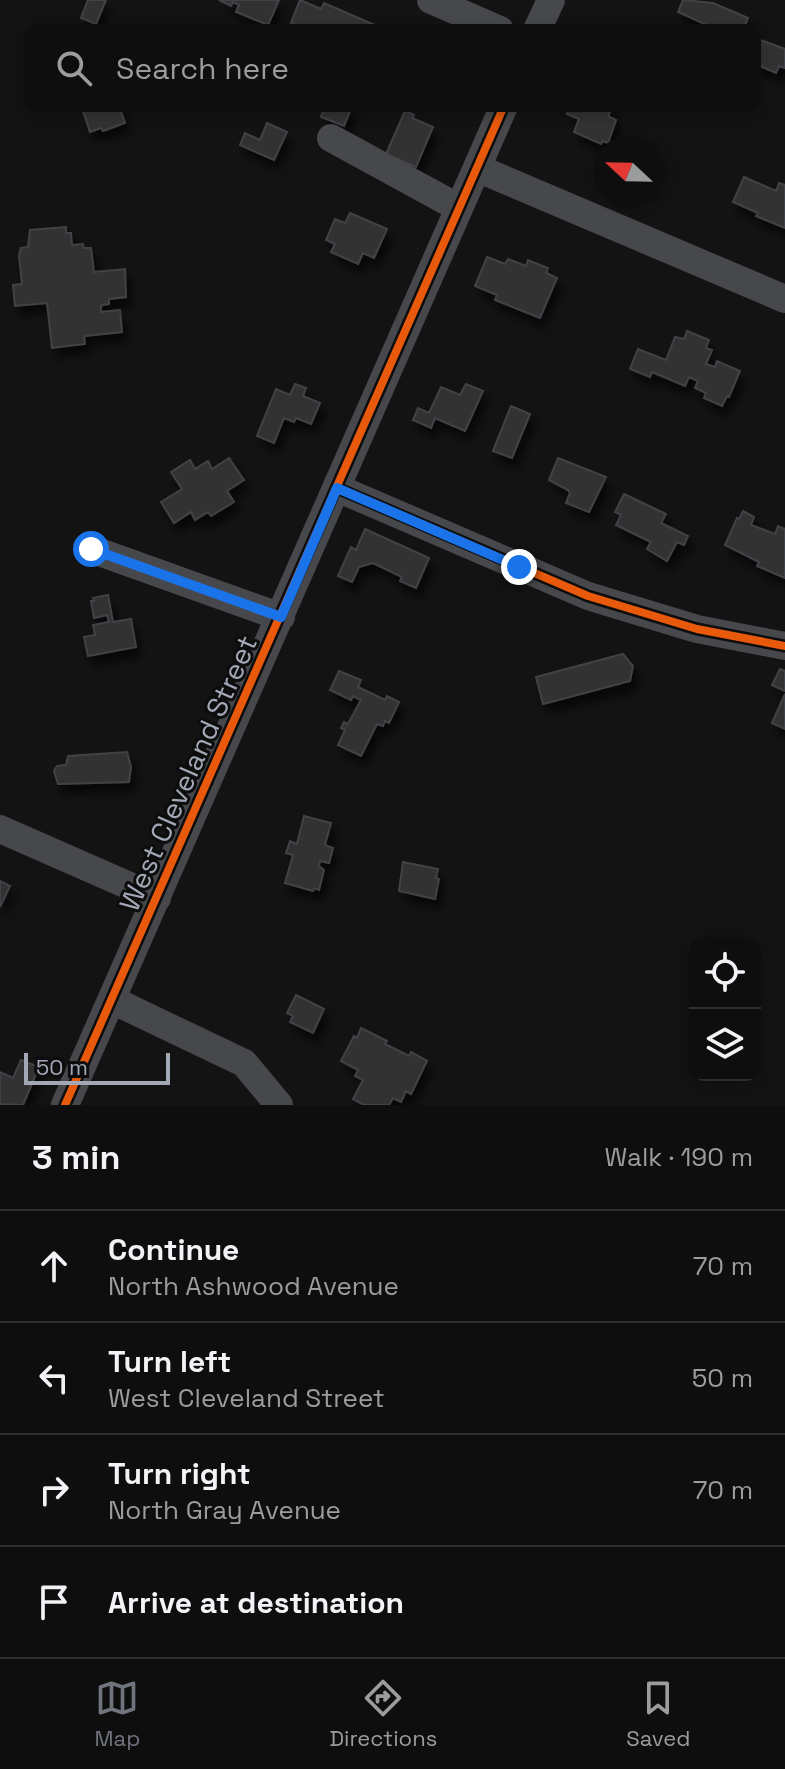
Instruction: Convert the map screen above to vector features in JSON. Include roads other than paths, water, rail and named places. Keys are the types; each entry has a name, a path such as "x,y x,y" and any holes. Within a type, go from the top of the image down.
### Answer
{"street":[{"path":"431,0 486,24"},
{"path":"540,24 551,0"},
{"name":"West Cleveland Street","path":"65,1105 501,112"},
{"path":"331,138 459,208"},
{"path":"477,168 785,299"},
{"path":"337,488 588,596 697,629 785,646"},
{"path":"91,549 281,617"},
{"path":"0,829 157,898"},
{"path":"112,1000 244,1063 279,1105"}]}
